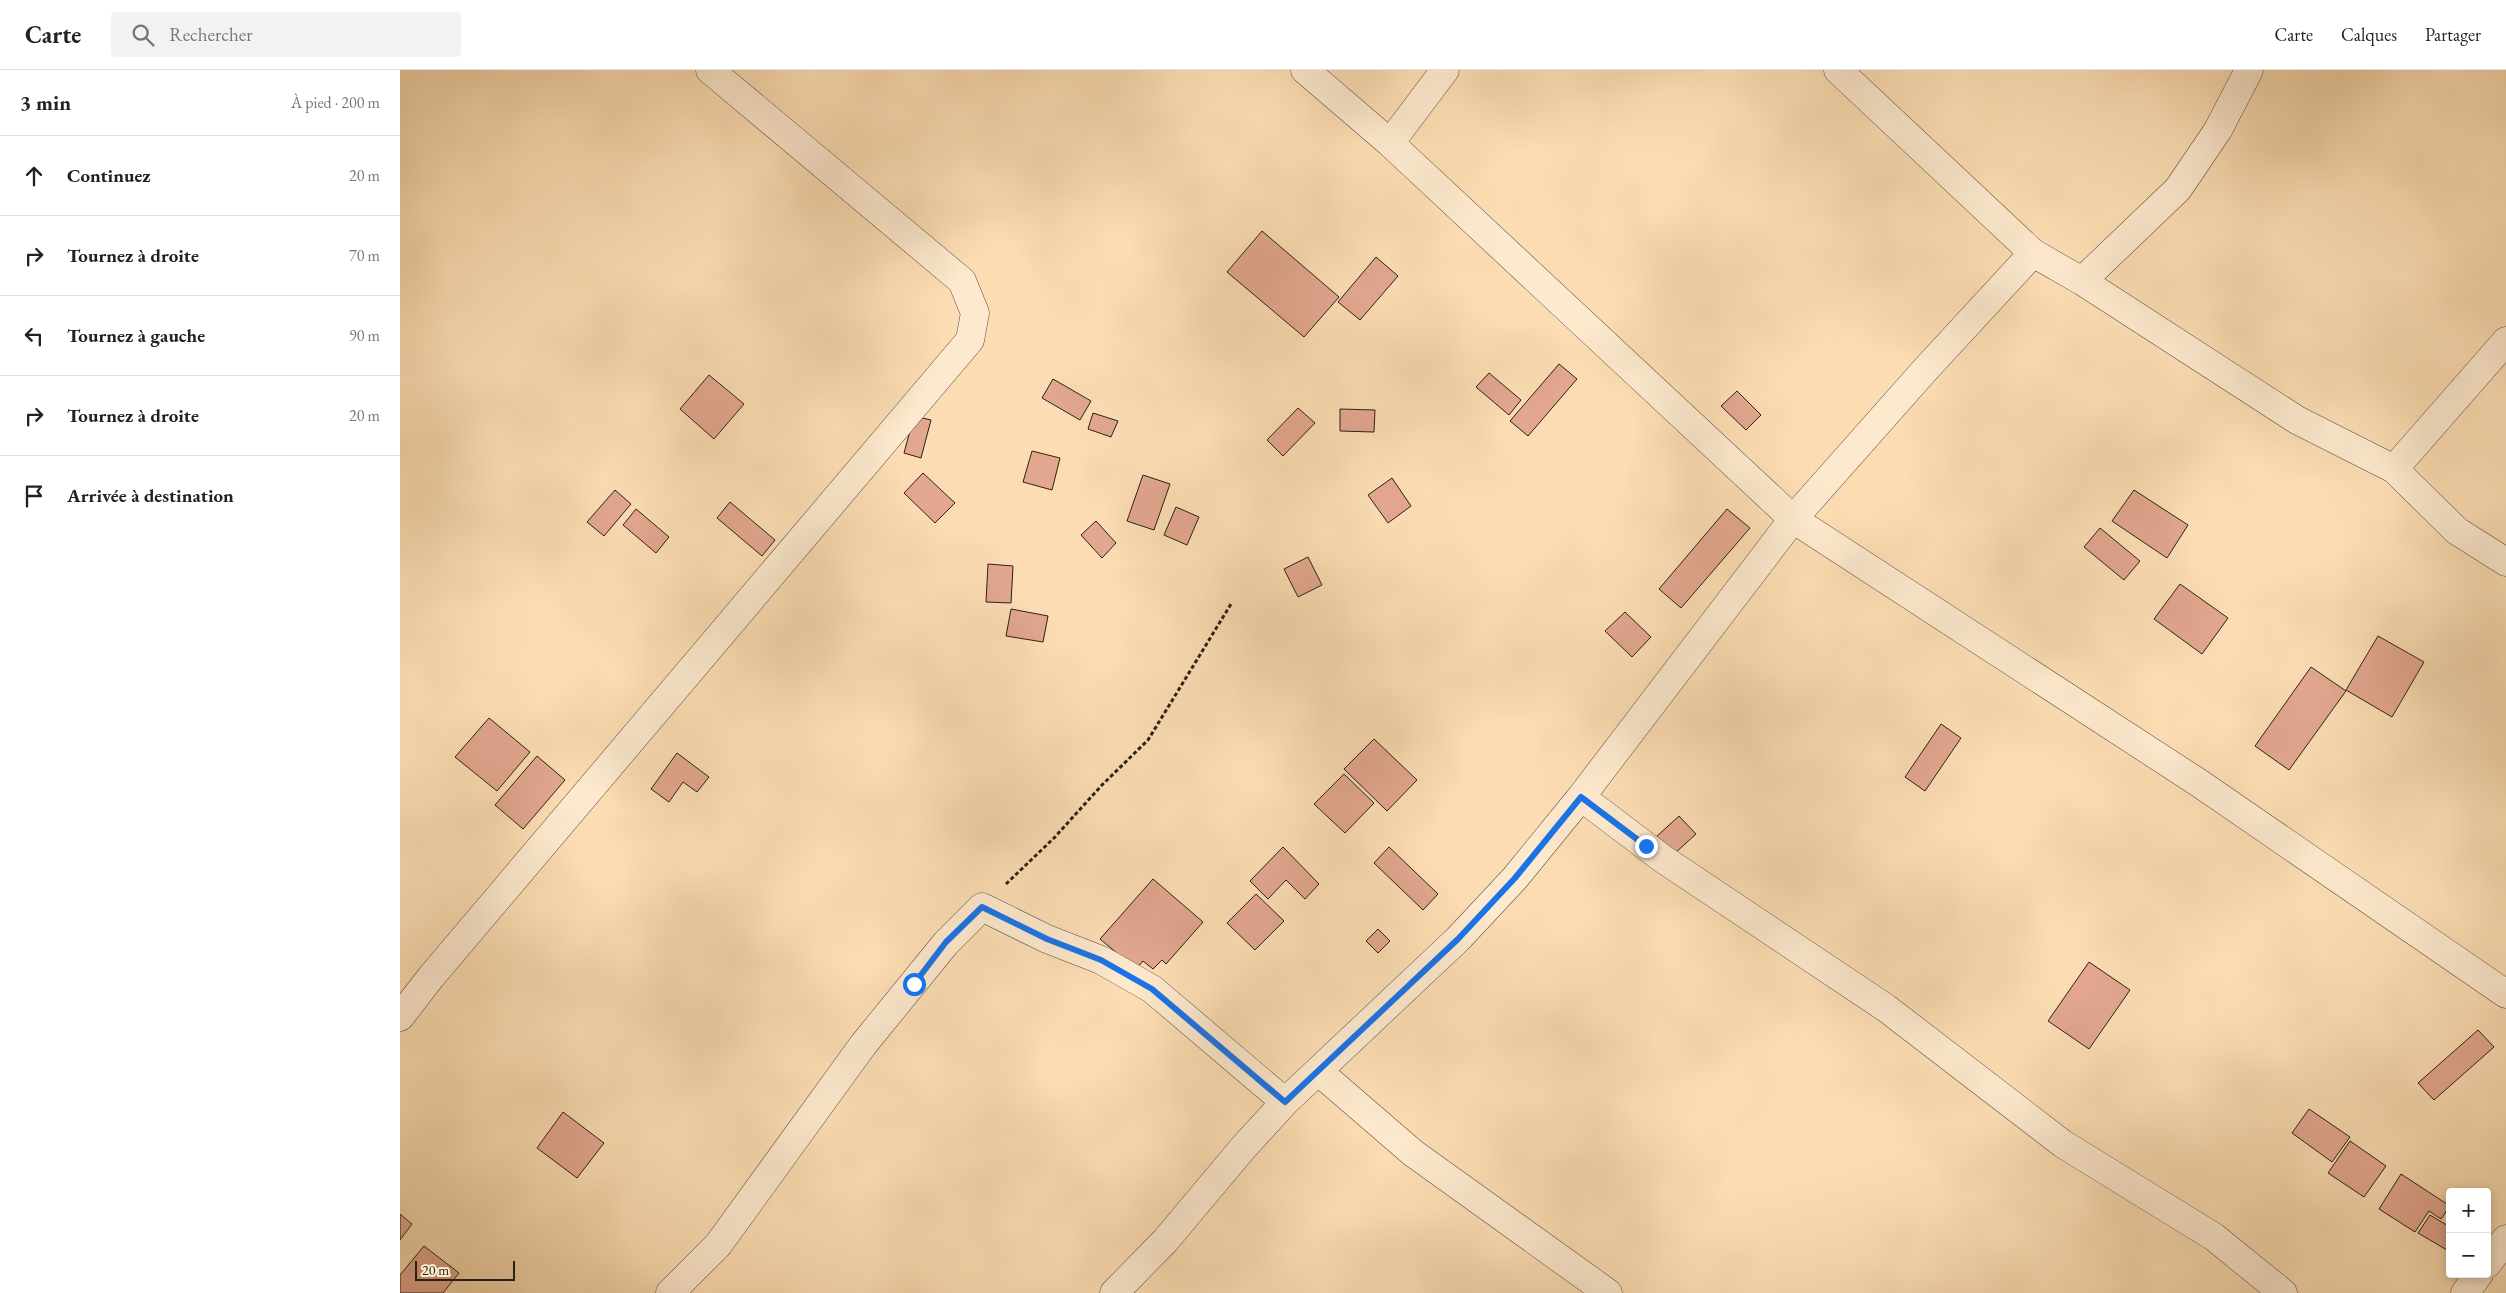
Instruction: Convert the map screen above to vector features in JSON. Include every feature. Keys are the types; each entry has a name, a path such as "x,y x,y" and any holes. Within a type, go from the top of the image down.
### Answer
{"street":[{"path":"400,1017 437,970 970,340 975,313 962,281 710,70"},
{"path":"1305,70 1390,143 1794,519 2199,783 2506,994"},
{"path":"1390,143 1445,70"},
{"path":"1838,70 2033,253 2082,281 2297,420 2394,469 2457,531 2506,562"},
{"path":"2082,281 2178,189 2218,130 2249,70"},
{"path":"1114,1293 1165,1241 1243,1148 1285,1102 1458,939 1515,878 1581,797 1794,519 1945,348 2033,253"},
{"path":"2394,469 2506,341"},
{"path":"1581,797 1663,859 1886,1008 2063,1144 2214,1237 2282,1293"},
{"path":"670,1293 718,1245 863,1045 946,942 982,907 1047,939 1101,960 1152,989 1285,1102"},
{"path":"1318,1071 1413,1153 1608,1293"},
{"path":"2491,1259 2506,1239"},
{"path":"2465,1293 2476,1278"}],"path":[{"path":"982,907 1054,838 1102,785 1148,740 1231,604"}],"building":[{"path":"1262,231 1339,297 1304,337 1227,272"},
{"path":"1376,257 1398,276 1360,320 1338,302"},
{"path":"1559,364 1577,379 1528,436 1510,421"},
{"path":"1489,373 1521,400 1509,415 1476,387"},
{"path":"709,375 744,404 714,439 680,409"},
{"path":"1053,379 1091,401 1080,420 1042,398"},
{"path":"1737,391 1761,415 1746,430 1721,406"},
{"path":"1298,408 1315,423 1283,456 1267,440"},
{"path":"1340,409 1375,410 1374,432 1340,431"},
{"path":"1093,413 1118,421 1111,437 1088,429"},
{"path":"914,416 931,420 921,458 904,453"},
{"path":"1032,451 1060,458 1052,490 1023,482"},
{"path":"923,473 955,503 935,523 904,493"},
{"path":"1143,475 1170,484 1154,530 1127,521"},
{"path":"1392,478 1411,506 1388,523 1368,495"},
{"path":"615,490 631,504 604,536 587,522"},
{"path":"2134,490 2188,525 2167,558 2112,521"},
{"path":"730,502 775,540 762,556 717,518"},
{"path":"1176,507 1199,517 1187,545 1164,535"},
{"path":"636,509 669,537 656,553 623,525"},
{"path":"1727,509 1750,528 1681,608 1659,589"},
{"path":"1096,521 1116,543 1102,558 1081,535"},
{"path":"2100,528 2140,561 2124,580 2084,547"},
{"path":"1308,557 1322,585 1298,597 1284,569"},
{"path":"988,564 1013,566 1011,603 986,602"},
{"path":"2180,584 2228,618 2202,654 2154,619"},
{"path":"1011,609 1048,616 1043,642 1006,636"},
{"path":"1625,612 1651,637 1632,657 1605,631"},
{"path":"2378,636 2424,662 2392,717 2346,690"},
{"path":"2311,667 2346,691 2289,770 2255,746"},
{"path":"489,718 530,752 497,791 455,757"},
{"path":"1941,724 1961,738 1925,791 1905,777"},
{"path":"1374,739 1417,780 1387,811 1344,769"},
{"path":"677,753 709,777 697,792 683,782 669,802 651,789"},
{"path":"537,756 565,780 523,829 495,805"},
{"path":"1344,774 1374,803 1345,833 1314,804"},
{"path":"1679,816 1696,834 1673,855 1656,837"},
{"path":"1283,847 1319,884 1305,899 1286,880 1268,899 1250,881"},
{"path":"1389,847 1438,894 1423,910 1374,863"},
{"path":"1153,879 1203,922 1166,964 1162,960 1153,969 1143,961 1136,969 1100,939"},
{"path":"1256,894 1284,921 1255,950 1227,923"},
{"path":"1378,929 1390,941 1378,953 1366,941"},
{"path":"2089,962 2130,990 2089,1049 2048,1021"},
{"path":"2478,1030 2494,1047 2434,1100 2418,1083"},
{"path":"2309,1109 2350,1137 2332,1162 2292,1133"},
{"path":"563,1112 604,1143 577,1178 537,1148"},
{"path":"2350,1141 2386,1166 2364,1197 2328,1173"},
{"path":"2401,1174 2446,1203 2446,1212 2441,1219 2429,1211 2415,1232 2379,1209"},
{"path":"400,1214 412,1224 400,1240"},
{"path":"2430,1215 2446,1225 2446,1249 2418,1233"},
{"path":"424,1246 459,1273 443,1293 400,1293 400,1275"}],"route":[{"path":"914,984 946,942 982,907 1047,939 1101,960 1152,989 1248,1073 1285,1102 1458,939 1515,878 1581,797 1646,846"}]}
